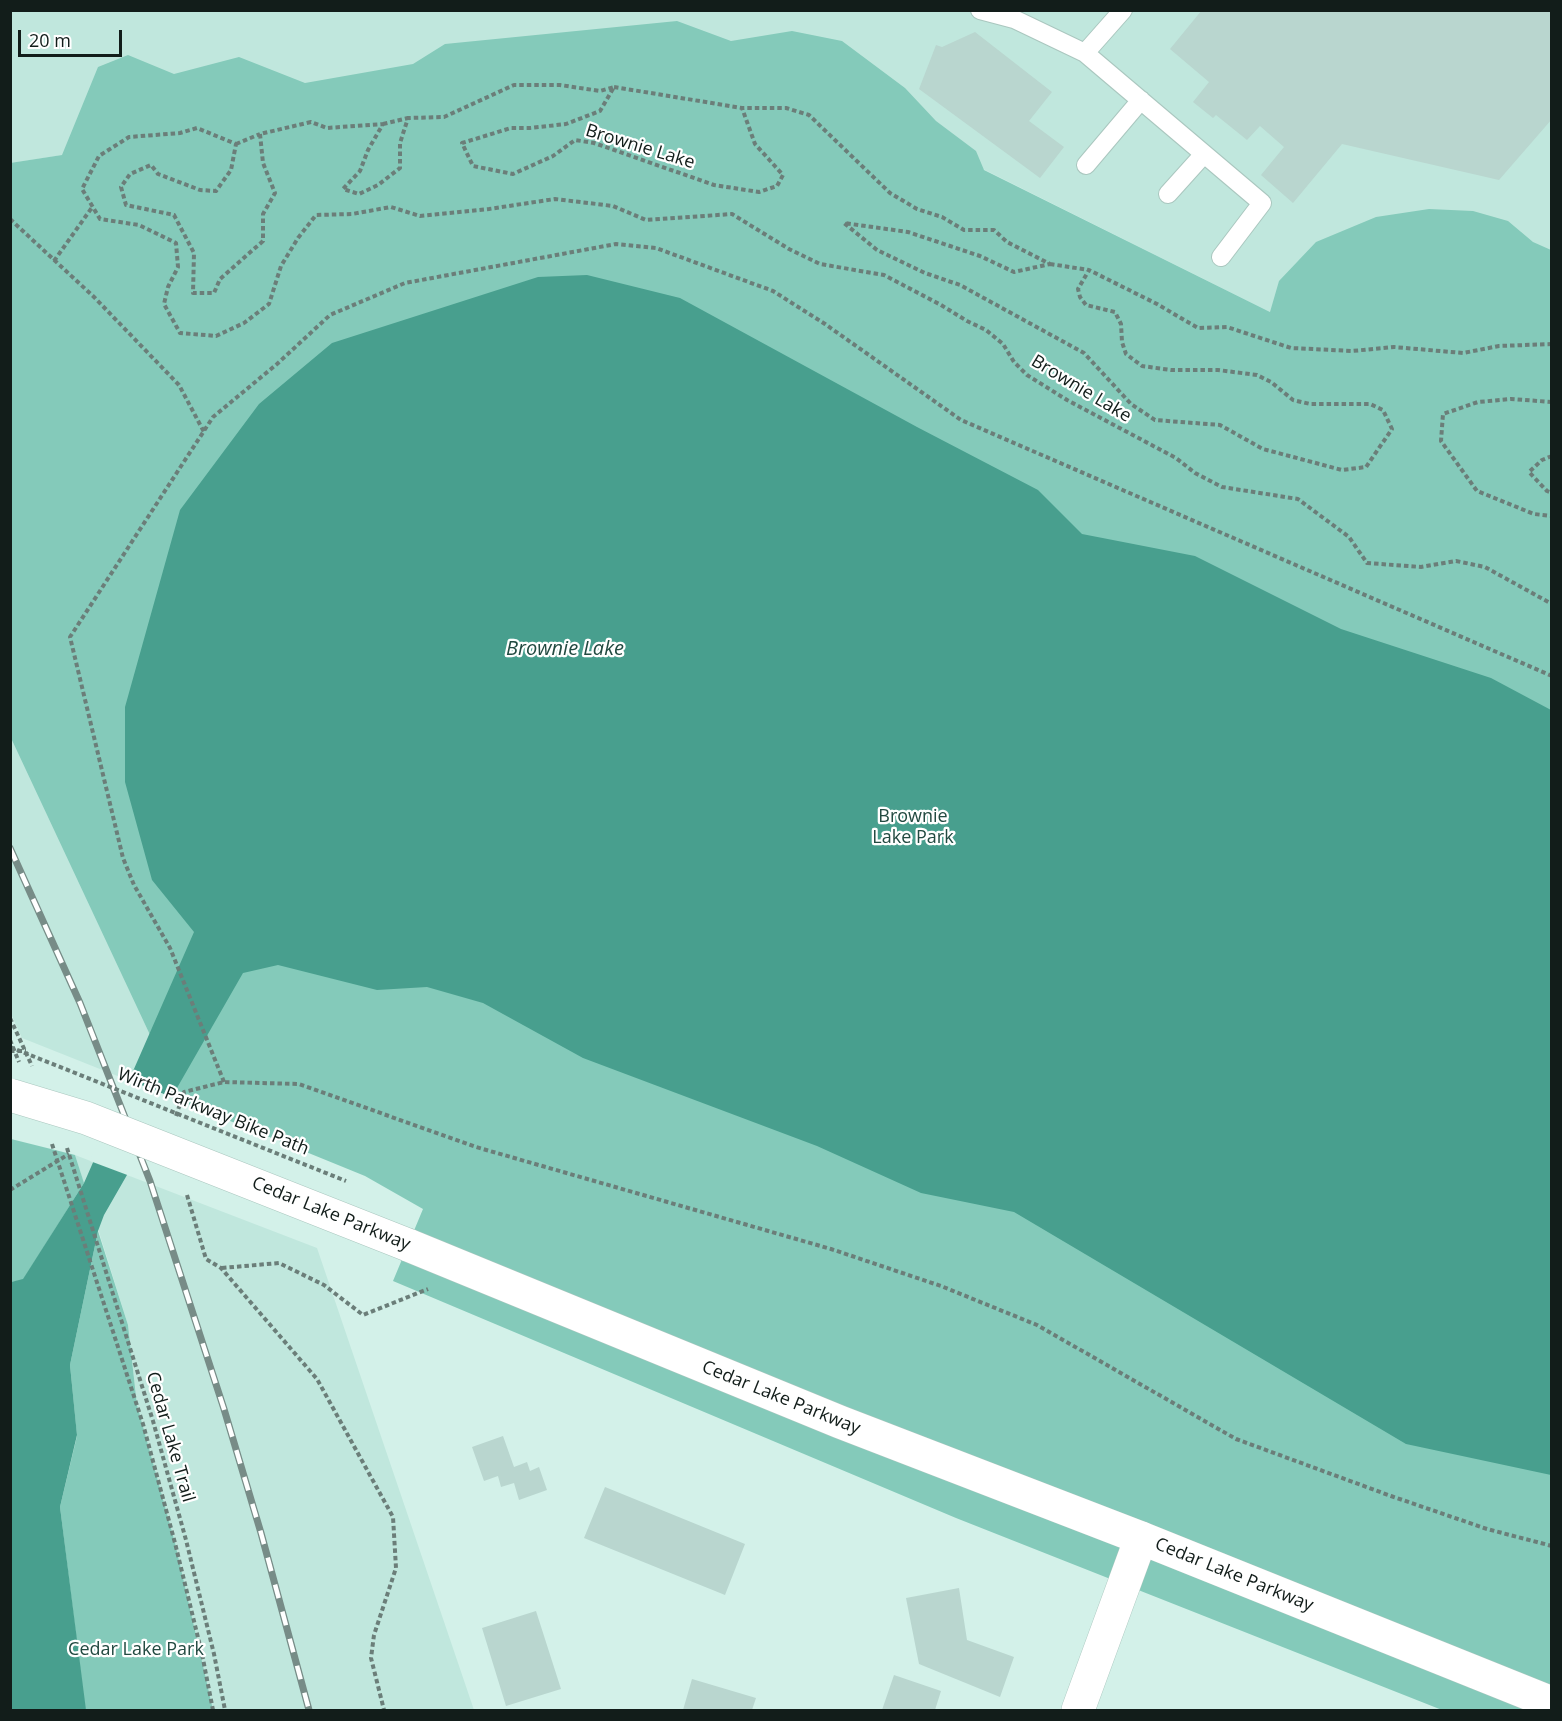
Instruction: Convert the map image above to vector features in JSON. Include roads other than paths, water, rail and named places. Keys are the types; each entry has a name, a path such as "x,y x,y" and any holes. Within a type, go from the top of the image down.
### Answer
{"street":[{"name":"Cedar Lake Parkway","path":"10,1095 86,1118 408,1245 840,1422 1141,1538 1551,1703"},
{"path":"1078,1710 1141,1538"}],"lane":[{"path":"980,10 1015,15 1085,53 1262,203 1221,257"},
{"path":"1085,53 1122,10"},
{"path":"1086,165 1141,100"},
{"path":"1168,194 1204,154"}],"water":[{"name":"Brownie Lake","path":"587,275 680,298 1038,490 1082,534 1195,556 1341,629 1491,678 1551,710 1551,1475 1406,1444 1014,1212 921,1193 817,1146 583,1058 483,1003 427,987 377,990 278,965 243,973 104,1215 98,1231 70,1365 77,1435 60,1507 86,1710 11,1710 11,1282 23,1279 84,1183 194,932 152,880 125,782 125,707 180,510 259,404 332,343 538,277"}],"railway":[{"path":"10,848 80,1003 150,1181 224,1409 261,1533 309,1710"}],"park label":[{"name":"Brownie Lake Park","path":"913,827"},
{"name":"Cedar Lake Park","path":"136,1650"}]}
